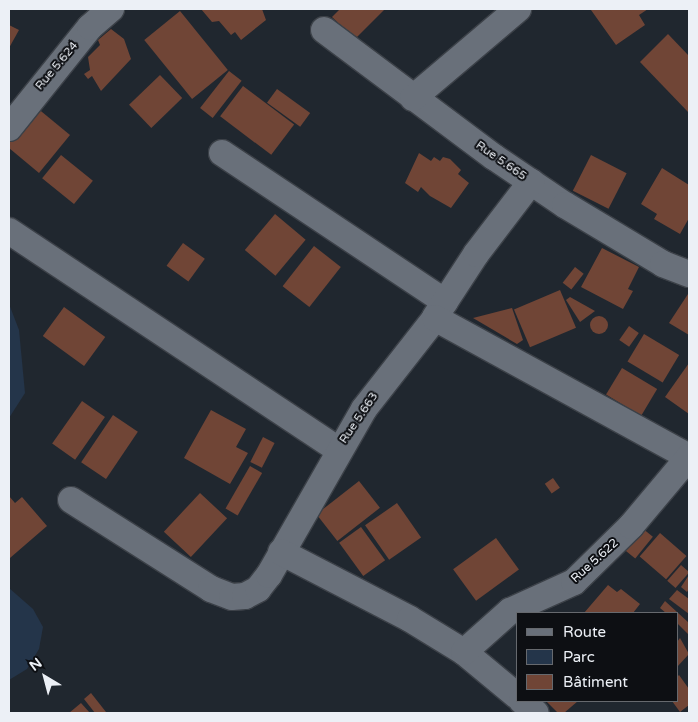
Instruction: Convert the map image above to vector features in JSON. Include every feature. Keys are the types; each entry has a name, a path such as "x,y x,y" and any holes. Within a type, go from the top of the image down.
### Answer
{"street":[{"name":"Rue 5.624","path":"12,117 90,27 111,9"},
{"path":"413,98 518,9"},
{"name":"Rue 5.665","path":"324,30 413,98 531,182 663,264 689,274"},
{"path":"222,153 440,310 689,457"},
{"name":"Rue 5.663","path":"71,500 211,589 232,597 245,596 258,590 338,450 364,409 440,310 476,254 531,182"},
{"path":"9,231 338,450"},
{"name":"Rue 5.622","path":"464,652 510,611 574,582 631,526 689,457"},
{"path":"281,552 410,619 464,652 516,695"},
{"path":"523,702 536,713"}],"green space":[{"path":"9,304 19,330 25,393 9,418"},
{"path":"9,588 33,609 43,627 39,649 27,669 9,680"}],"building":[{"path":"201,9 262,9 266,20 241,40 235,32 231,35 219,21 212,22"},
{"path":"340,9 385,9 355,39 332,17"},
{"path":"648,9 639,15 645,25 616,45 591,10"},
{"path":"180,11 228,70 192,99 144,40"},
{"path":"9,25 19,30 9,48"},
{"path":"111,29 124,39 131,59 101,91 92,76 88,79 84,74 90,70 88,57 100,45 98,40"},
{"path":"668,34 689,56 689,113 640,62"},
{"path":"229,71 242,81 213,118 200,108"},
{"path":"160,75 182,98 151,128 129,105"},
{"path":"243,86 294,125 271,155 220,116"},
{"path":"277,89 310,113 300,127 267,103"},
{"path":"36,107 70,135 39,173 9,148 9,139"},
{"path":"419,153 431,161 434,157 440,161 443,157 450,159 461,170 458,174 469,183 451,208 430,196 421,187 418,192 405,183"},
{"path":"61,155 93,181 74,204 42,178"},
{"path":"591,155 627,173 608,209 573,191"},
{"path":"662,168 689,185 689,218 680,234 654,219 657,214 641,204"},
{"path":"275,214 306,240 275,276 245,250"},
{"path":"183,243 205,259 188,282 167,266"},
{"path":"314,246 341,267 309,307 283,286"},
{"path":"602,248 639,267 628,289 633,291 623,309 581,287"},
{"path":"575,267 584,274 571,290 563,283"},
{"path":"560,290 576,328 530,347 514,310"},
{"path":"689,295 689,335 669,323"},
{"path":"570,297 595,311 580,322 566,300"},
{"path":"64,307 105,337 84,366 43,336"},
{"path":"512,308 523,340 517,344 473,318"},
{"path":"599,316 605,319 608,325 605,331 599,334 593,331 590,325 593,319"},
{"path":"629,326 639,333 629,347 619,340"},
{"path":"644,334 679,355 663,383 628,361"},
{"path":"689,363 689,414 665,397"},
{"path":"622,368 657,389 641,416 606,395"},
{"path":"82,401 105,417 75,460 52,444"},
{"path":"211,410 246,429 236,447 248,453 230,484 184,458"},
{"path":"113,415 138,432 106,479 81,462"},
{"path":"263,437 275,443 262,468 250,462"},
{"path":"250,466 262,473 238,515 226,508"},
{"path":"553,478 560,488 552,494 545,484"},
{"path":"359,481 380,508 337,541 316,514"},
{"path":"200,493 227,518 191,557 164,532"},
{"path":"9,496 15,503 22,497 47,526 10,558"},
{"path":"397,503 421,537 389,560 365,525"},
{"path":"361,527 385,560 363,576 339,543"},
{"path":"642,528 653,537 635,559 624,550"},
{"path":"660,533 686,556 666,579 640,556"},
{"path":"496,538 519,570 476,601 453,569"},
{"path":"681,565 689,573 676,588 667,581"},
{"path":"689,575 689,589 687,592 681,587"},
{"path":"608,585 617,592 621,589 640,604 634,612 585,612"},
{"path":"677,590 689,599 689,614 669,599"},
{"path":"665,601 677,612 665,612 660,608"},
{"path":"678,613 689,623 689,635 678,624"},
{"path":"680,638 689,654 678,666 678,641"},
{"path":"678,676 689,689 689,705 680,712 673,702 678,702"},
{"path":"91,693 105,713 95,713 84,699"},
{"path":"547,702 577,702 564,713 558,713"},
{"path":"81,703 90,713 69,713"}]}
